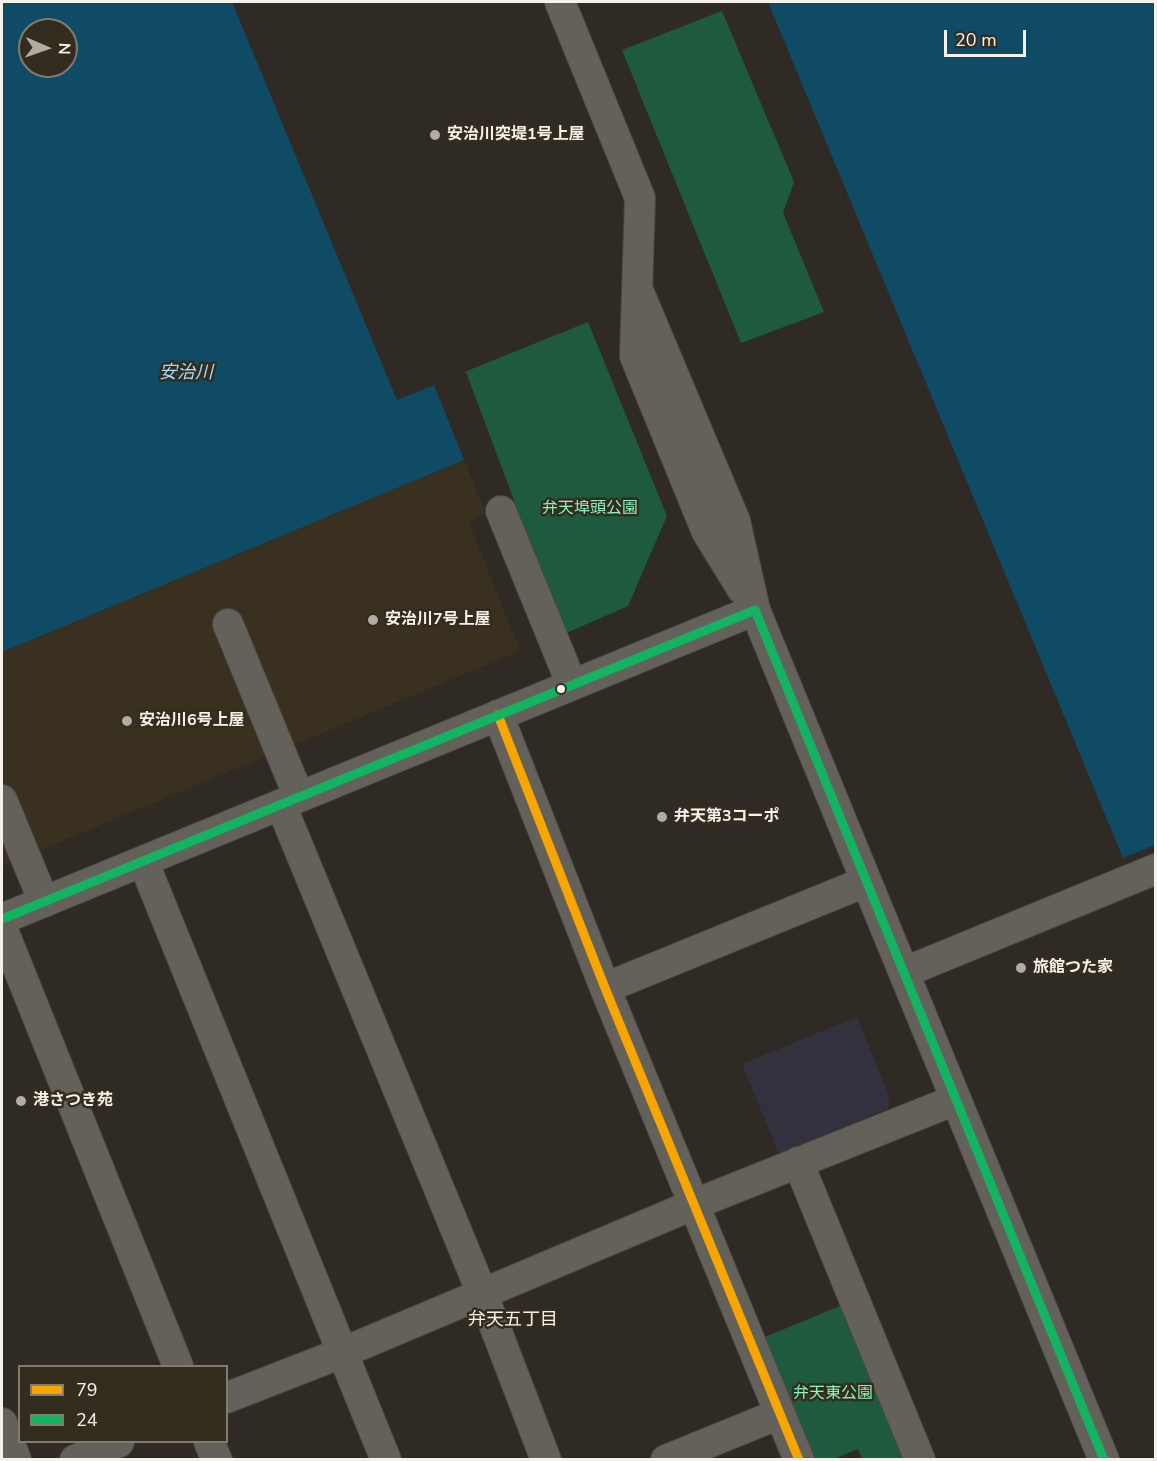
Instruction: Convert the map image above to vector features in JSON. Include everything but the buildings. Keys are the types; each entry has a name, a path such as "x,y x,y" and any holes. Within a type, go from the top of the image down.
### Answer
{"street":[{"path":"560,2 640,198 637,288 735,521 755,610 1104,1460"},
{"path":"501,511 572,685"},
{"path":"2,919 755,610"},
{"path":"228,624 290,801 546,1460"},
{"path":"498,715 605,988 799,1460"},
{"path":"2,800 44,902"},
{"path":"143,861 386,1460"},
{"path":"905,972 1155,869"},
{"path":"605,988 865,882"},
{"path":"2,928 178,1365"},
{"path":"228,1397 344,1352 695,1204 956,1100"},
{"path":"798,1162 920,1460"},
{"path":"666,1460 779,1414"},
{"path":"2,1424 16,1460"},
{"path":"75,1460 117,1443"},
{"path":"209,1443 217,1460"}],"shaded area":[{"path":"464,460 486,514 469,522 520,651 2,866 2,652"},
{"path":"857,1017 889,1096 888,1109 779,1154 742,1064"}],"green space":[{"path":"722,11 794,182 783,213 824,312 741,343 622,50"},
{"name":"弁天埠頭公園","path":"588,322 667,516 628,606 564,634 466,372 462,373"},
{"name":"弁天東公園","path":"845,1304 909,1456 900,1459 862,1459 858,1449 834,1459 811,1459 760,1339"}],"water":[{"name":"安治川","path":"2,2 232,2 397,400 434,385 464,460 2,652"},
{"path":"768,2 1155,2 1155,845 1123,858"}],"transit line":[{"name":"24","path":"2,919 755,610 1104,1460"},
{"name":"79","path":"498,715 605,988 799,1460"}],"place":[{"name":"安治川突堤1号上屋","path":"435,135"},
{"name":"安治川7号上屋","path":"373,620"},
{"name":"安治川6号上屋","path":"127,721"},
{"name":"弁天第3コーポ","path":"662,817"},
{"name":"旅館つた家","path":"1021,968"},
{"name":"港さつき苑","path":"21,1101"}],"district":[{"name":"弁天五丁目","path":"513,1321"}]}
